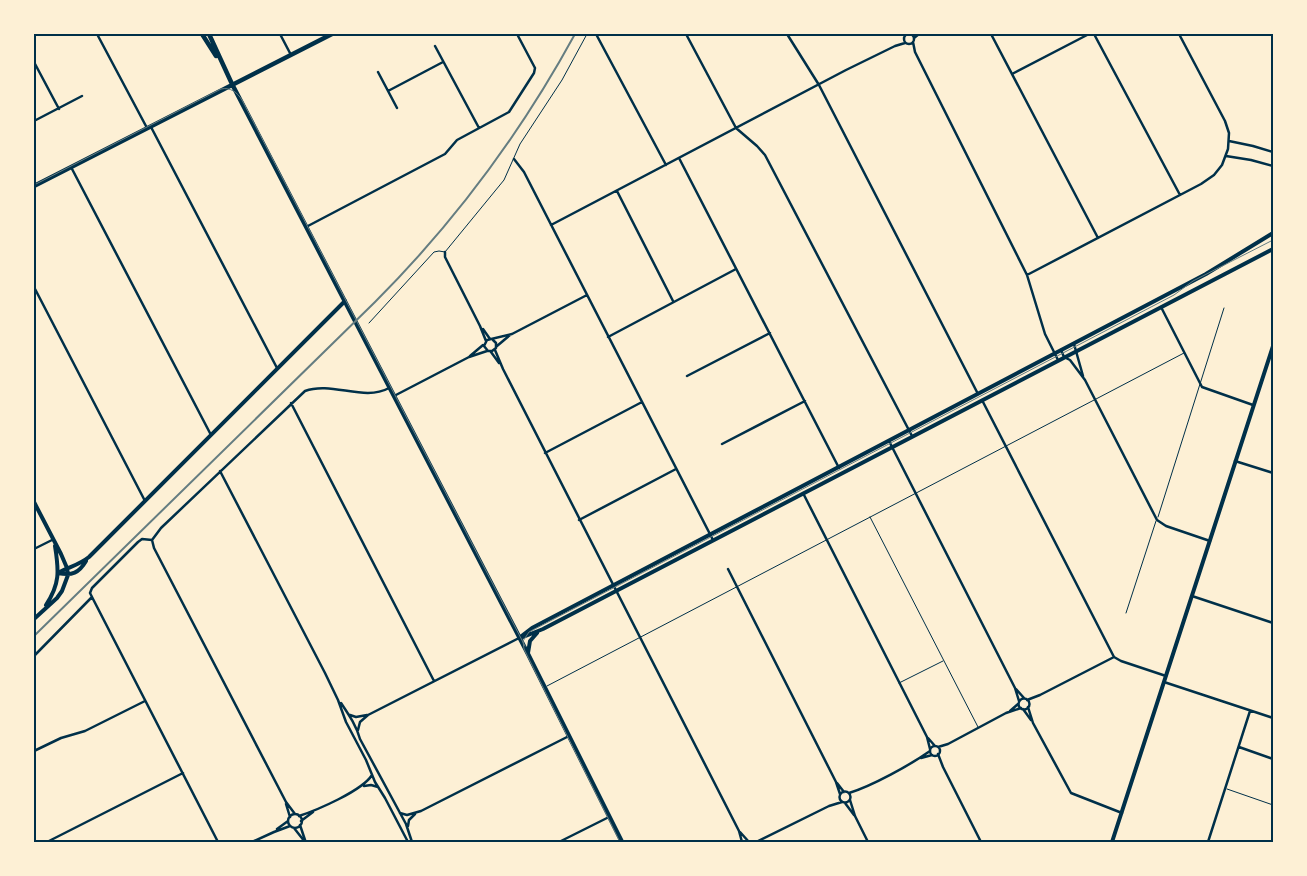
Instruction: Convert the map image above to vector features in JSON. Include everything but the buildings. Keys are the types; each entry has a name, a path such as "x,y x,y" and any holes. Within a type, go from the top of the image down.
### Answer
{"main road":[{"path":"202,34 232,84 515,629 522,637 524,648 622,842"},
{"path":"209,34 223,68"},
{"path":"34,186 332,34"}],"street":[{"path":"97,34 149,127 278,369"},
{"path":"280,34 291,55"},
{"path":"306,227 445,154 457,140 509,112 535,68 517,34"},
{"path":"596,34 666,165"},
{"path":"686,34 736,128 765,155 912,436"},
{"path":"787,34 819,85 1114,657 1166,676"},
{"path":"552,225 895,46 907,44 918,34"},
{"path":"895,46 906,35 918,34"},
{"path":"991,34 1098,238"},
{"path":"1012,74 1089,34"},
{"path":"1094,34 1180,195"},
{"path":"1027,274 1208,180 1220,168 1226,156 1229,141 1226,121 1179,34"},
{"path":"906,35 913,40 915,52 1027,274 1045,334 1058,360"},
{"path":"906,35 907,44 915,52"},
{"path":"436,46 479,128"},
{"path":"34,62 59,108"},
{"path":"388,90 444,62"},
{"path":"378,72 397,108"},
{"path":"34,122 82,96"},
{"path":"1229,141 1273,152"},
{"path":"1226,156 1273,166"},
{"path":"679,158 842,473"},
{"path":"514,159 524,172 552,225 713,540"},
{"path":"71,167 211,435"},
{"path":"617,191 673,301"},
{"path":"515,629 522,632 531,629 840,468 1061,349 1206,274 1273,233"},
{"path":"529,657 528,648 530,641 534,635 543,629 1273,249"},
{"path":"445,252 445,257 480,326 485,343 503,369"},
{"path":"608,337 736,268"},
{"path":"1206,274 1210,281"},
{"path":"34,288 145,501"},
{"path":"469,357 485,343 512,334 587,295"},
{"path":"1157,299 1200,384 1205,389 1253,405"},
{"path":"58,572 77,566 89,557 345,301"},
{"path":"480,326 496,343 503,369 545,453 740,831 749,842"},
{"path":"687,376 770,333"},
{"path":"394,396 469,357 496,348 512,334"},
{"path":"1073,343 1077,350 1076,356 1085,380 1157,520 1166,526 1210,540"},
{"path":"1112,842 1273,346"},
{"path":"1061,349 1064,357 1070,360 1085,380"},
{"path":"1267,366 1273,368"},
{"path":"380,789 376,785 371,784 360,787 314,811 299,816 295,814 286,802 164,570 152,545 152,540 298,395 310,389 325,388 373,393 390,388"},
{"path":"722,444 805,401"},
{"path":"545,453 642,402"},
{"path":"291,403 434,681"},
{"path":"889,441 1016,688 1026,699 1033,723"},
{"path":"1235,461 1273,473"},
{"path":"579,520 676,469"},
{"path":"220,471 338,700 347,724 366,760 372,776 408,842"},
{"path":"800,488 981,842"},
{"path":"34,502 67,568 68,575 57,598 34,618"},
{"path":"152,540 142,539 138,542 92,588 90,593 218,842"},
{"path":"34,549 53,542"},
{"path":"43,609 56,586 58,572 53,542"},
{"path":"58,572 68,575 80,570 89,557"},
{"path":"728,569 836,782 841,799 855,816"},
{"path":"1192,596 1273,623"},
{"path":"34,656 92,597"},
{"path":"522,637 531,629"},
{"path":"351,731 373,712 522,637 543,629"},
{"path":"756,842 762,841 841,799 850,798 860,790 1006,713 1026,699 1040,695 1114,657"},
{"path":"1164,682 1273,718"},
{"path":"1016,688 1022,709 1033,723 1071,793 1122,812"},
{"path":"1006,713 1028,706 1040,695"},
{"path":"34,752 61,738 81,733 145,700"},
{"path":"338,700 354,718 360,739 407,824 412,842"},
{"path":"1208,842 1250,711"},
{"path":"347,724 354,718 373,712"},
{"path":"400,830 413,816 421,811 569,736"},
{"path":"927,737 930,750"},
{"path":"1239,747 1273,759"},
{"path":"919,759 930,750 936,751"},
{"path":"930,750 936,751"},
{"path":"47,842 183,773"},
{"path":"372,776 382,780"},
{"path":"360,787 372,776"},
{"path":"836,782 844,792 849,793 860,790"},
{"path":"841,799 844,792"},
{"path":"849,793 855,816 868,842"},
{"path":"286,802 290,817"},
{"path":"252,842 301,823 314,811"},
{"path":"397,822 402,815 421,811"},
{"path":"274,832 295,814"},
{"path":"299,816 306,842"},
{"path":"559,842 609,817"},
{"path":"288,821 306,842"},
{"path":"740,831 742,842"}],"lane":[{"path":"370,323 434,252 445,252 504,180 520,144 562,80 587,34"},
{"path":"1126,613 1224,308"},
{"path":"544,687 1184,353"},
{"path":"869,517 978,728"},
{"path":"899,683 943,661"},
{"path":"1225,789 1273,805"}],"tram line":[{"path":"34,185 221,89 230,89 238,95 525,646"},
{"path":"620,842 524,649 523,641 529,632 1174,295 1193,281 1273,240"}],"railway":[{"path":"34,636 375,302 432,241 459,209 509,141 532,107 575,34"}]}
